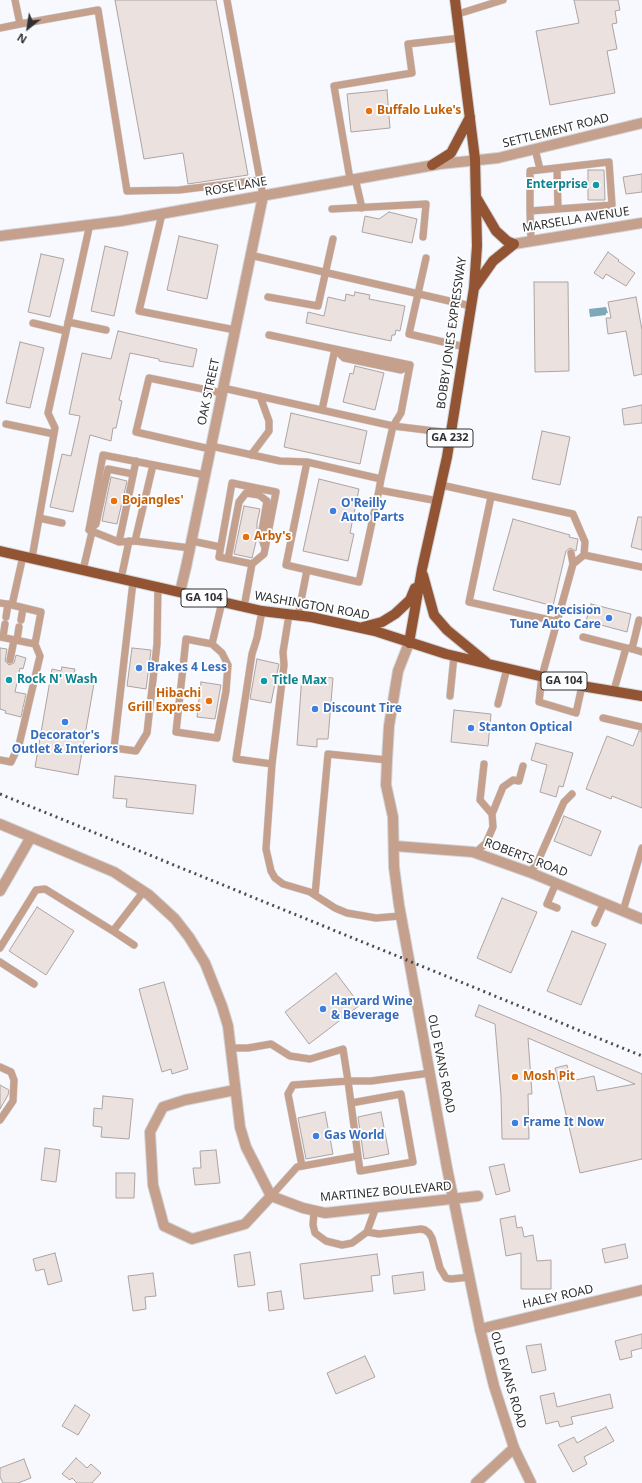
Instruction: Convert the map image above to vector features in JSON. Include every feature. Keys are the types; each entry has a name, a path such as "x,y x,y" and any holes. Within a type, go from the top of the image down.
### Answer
{"main road":[{"name":"BOBBY JONES EXPRESSWAY","path":"409,643 422,569 438,501 451,433 474,288 476,246 475,159 458,14 455,0"},
{"path":"432,165 451,153 470,117"},
{"path":"476,196 496,231 506,241 514,244"},
{"path":"474,288 493,261 506,248 514,244"},
{"name":"WASHINGTON ROAD","path":"0,550 262,611 375,630 409,643 454,656 582,686 614,690 642,696"},
{"path":"360,628 382,622 410,600 422,569"},
{"path":"422,569 434,615 447,630 488,664"}],"street":[{"name":"SETTLEMENT ROAD","path":"475,159 498,158 642,123"},
{"name":"ROSE LANE","path":"0,236 162,214 432,165 475,159"},
{"name":"OAK STREET","path":"180,592 263,196"},
{"name":"MARSELLA AVENUE","path":"514,244 642,223"},
{"name":"OLD EVANS ROAD","path":"409,643 398,672 389,726 386,786 392,817 395,846 394,866 400,916 480,1329 494,1386 514,1448 531,1483"},
{"path":"0,824 114,872 144,891 175,920 205,963 222,1006 228,1026 240,1127 246,1147 271,1196 245,1224 192,1239 164,1226 153,1185 150,1132 163,1107 185,1100 235,1090"},
{"path":"0,891 31,837"},
{"name":"ROBERTS ROAD","path":"395,846 475,853 530,872 642,919"},
{"name":"MARTINEZ BOULEVARD","path":"271,1196 314,1212 325,1213 478,1196"},
{"name":"HALEY ROAD","path":"480,1329 642,1290"},
{"path":"476,1483 514,1448"}],"lane":[{"path":"15,0 20,24"},
{"path":"228,0 263,196"},
{"path":"458,14 503,0"},
{"path":"0,28 98,10 127,191 179,190 260,180"},
{"path":"362,208 353,179 334,86 412,73 408,44 460,38"},
{"path":"535,149 540,169"},
{"path":"530,211 612,205 610,162 530,170 530,211 531,241"},
{"path":"557,168 558,209"},
{"path":"332,209 426,204 423,238"},
{"path":"162,214 139,311 235,330"},
{"path":"35,644 1,637 39,518 55,428 48,412 90,224"},
{"path":"268,297 318,306 334,239"},
{"path":"250,256 471,306"},
{"path":"426,258 409,334 465,347"},
{"path":"68,322 106,330"},
{"path":"33,323 66,331"},
{"path":"269,335 410,365 401,413 393,426 359,582 286,565 308,462"},
{"path":"322,410 335,349"},
{"path":"382,479 308,462 280,461 136,432 149,378 260,396 393,426 451,433"},
{"path":"251,455 269,431 269,421 260,396"},
{"path":"6,424 54,434"},
{"path":"83,570 103,455 205,475"},
{"path":"119,542 136,461"},
{"path":"121,579 153,464"},
{"path":"90,531 96,524 108,469 133,474"},
{"path":"244,607 252,564 264,554 276,492 232,483 219,557 252,564"},
{"path":"441,485 572,514 585,542 584,554 573,564"},
{"path":"379,490 438,501"},
{"path":"228,559 240,502 246,494 259,495 267,501 261,536 265,548"},
{"path":"491,497 469,602 559,622"},
{"path":"39,518 62,524"},
{"path":"575,538 579,527"},
{"path":"90,531 119,542 132,541 220,547"},
{"path":"572,553 573,564 559,622 542,676 539,702 576,713 582,686"},
{"path":"584,554 642,567"},
{"path":"307,570 282,652 284,665 272,764 266,849 271,871 275,878 283,884 310,892 347,913 376,918 400,916"},
{"path":"133,582 114,748 136,751 147,734 157,644 158,586"},
{"path":"212,644 222,602"},
{"path":"0,603 41,612 35,644 40,656 19,745 11,762 0,760"},
{"path":"10,660 23,608"},
{"path":"262,611 257,638 252,654 236,759 272,764"},
{"path":"614,690 639,620"},
{"path":"583,637 642,652"},
{"path":"186,639 212,644 222,653 228,666 226,691 218,738 176,732 186,639"},
{"path":"450,696 454,656"},
{"path":"498,704 507,668"},
{"path":"603,718 642,727"},
{"path":"316,895 328,754 387,760"},
{"path":"484,764 480,800 492,814"},
{"path":"475,853 486,843 493,827 492,814 503,787 512,780 519,781 523,766"},
{"path":"530,872 538,861 564,802 572,794"},
{"path":"623,911 642,848"},
{"path":"556,883 547,904 557,908"},
{"path":"0,948 36,890 45,890 134,944"},
{"path":"113,931 144,891"},
{"path":"595,923 604,903"},
{"path":"0,962 34,984"},
{"path":"230,1048 248,1048 271,1044 290,1056 310,1059 343,1049 360,1171 412,1162 401,1094 351,1103"},
{"path":"0,1067 11,1072 14,1080 13,1101 0,1120"},
{"path":"302,1166 288,1094 293,1086 348,1081 371,1081 430,1073"},
{"path":"271,1196 297,1167 358,1156"},
{"path":"314,1212 313,1226 315,1232 326,1241 342,1245 352,1243 367,1232 376,1207"},
{"path":"367,1232 379,1234 421,1229 425,1230 432,1238 440,1268 446,1278 451,1279 470,1277"}],"water":[{"path":"606,307 608,313 606,313 606,315 590,317 589,309"}],"building":[{"path":"115,0 216,0 248,175 188,184 183,153 144,159"},
{"path":"574,0 618,0 620,10 615,11 617,23 612,24 617,49 607,51 615,93 550,105 536,31 579,23"},
{"name":"Buffalo Luke's","path":"387,90 390,128 351,132 347,94"},
{"name":"Enterprise","path":"588,170 604,170 605,200 588,200"},
{"path":"642,174 642,192 626,194 623,177"},
{"path":"389,212 417,219 412,243 362,232 365,216 379,219"},
{"path":"179,236 218,245 207,299 167,290"},
{"path":"105,246 128,252 114,316 91,311"},
{"path":"608,252 635,273 626,286 606,274 603,279 594,273"},
{"path":"41,254 64,259 50,317 28,312"},
{"path":"534,282 568,282 569,371 535,372"},
{"path":"355,292 370,295 369,299 405,306 400,331 396,330 395,335 392,335 391,341 306,323 308,312 324,316 328,297 345,301 346,294 354,296"},
{"path":"636,297 642,330 642,374 634,376 626,331 608,334 606,318 611,318 608,302"},
{"path":"118,331 197,349 193,367 159,361 159,359 130,353 119,400 122,401 116,428 113,428 111,441 90,435 73,512 50,507 62,454 71,456 80,416 69,414 82,353 111,359"},
{"path":"20,342 44,348 30,408 6,403"},
{"path":"355,366 384,373 375,410 343,402 350,373 353,374"},
{"path":"642,405 642,423 624,425 622,409"},
{"path":"291,413 367,431 360,464 284,447"},
{"path":"542,431 570,437 560,485 532,479"},
{"name":"Bojangles'","path":"111,477 127,481 117,524 102,521"},
{"name":"O'Reilly Auto Parts","path":"319,479 359,489 350,533 354,534 348,561 303,551"},
{"name":"Arby's","path":"244,506 260,509 257,523 257,538 252,558 234,554"},
{"path":"638,517 642,517 642,550 631,547"},
{"path":"513,519 570,535 569,537 578,539 576,551 570,548 566,551 553,606 493,590"},
{"name":"Precision Tune Auto Care","path":"591,604 631,614 627,632 586,621"},
{"name":"Rock N' Wash","path":"0,648 7,649 5,661 9,665 14,663 16,655 26,658 23,669 20,668 15,692 26,694 21,717 5,713 6,711 0,709"},
{"name":"Brakes 4 Less","path":"132,648 151,650 146,689 127,686"},
{"name":"Title Max","path":"257,659 279,664 271,703 250,699"},
{"name":"Decorator's Outlet & Interiors","path":"62,667 75,669 74,674 95,678 78,775 35,767 52,669 61,671"},
{"name":"Discount Tire","path":"302,675 333,678 328,739 317,739 317,747 297,745"},
{"name":"Hibachi Grill Express","path":"201,682 221,685 215,719 197,717"},
{"name":"Stanton Optical","path":"454,710 491,714 488,746 451,742"},
{"path":"639,731 642,732 642,808 612,796 611,799 586,789 607,736 633,746"},
{"path":"536,743 573,753 563,787 559,786 556,797 540,792 547,765 531,760"},
{"path":"115,776 196,785 193,814 126,807 127,799 113,798"},
{"path":"564,816 601,831 591,856 554,841"},
{"path":"502,898 537,912 511,973 477,958"},
{"path":"37,907 74,931 46,975 9,951"},
{"path":"572,931 606,944 581,1005 547,991"},
{"name":"Harvard Wine & Beverage","path":"336,973 360,1005 309,1044 285,1012"},
{"path":"164,982 188,1069 172,1074 171,1069 162,1072 139,989"},
{"path":"479,1005 642,1074 642,1159 580,1173 555,1068 567,1065 571,1081 594,1076 597,1091 635,1084 528,1038 532,1094 528,1094 529,1139 502,1139 501,1096 495,1024 475,1016"},
{"path":"0,1085 9,1090 8,1095 0,1109"},
{"path":"103,1096 133,1099 129,1139 101,1137 102,1127 93,1126 94,1108 102,1109"},
{"name":"Gas World","path":"325,1112 333,1154 306,1159 298,1118"},
{"path":"381,1112 389,1154 364,1159 358,1117"},
{"path":"45,1148 60,1150 56,1182 41,1180"},
{"path":"216,1150 220,1183 195,1185 193,1168 201,1168 200,1151"},
{"path":"504,1164 510,1191 496,1195 489,1167"},
{"path":"116,1173 135,1173 134,1198 116,1198"},
{"path":"515,1216 517,1228 522,1227 524,1237 533,1235 537,1261 551,1260 551,1289 521,1289 521,1253 506,1256 500,1219"},
{"path":"625,1244 628,1258 605,1263 602,1249"},
{"path":"250,1252 255,1285 238,1287 234,1255"},
{"path":"55,1253 62,1281 48,1285 44,1269 36,1271 33,1259"},
{"path":"377,1254 380,1275 371,1276 373,1291 304,1299 300,1264"},
{"path":"423,1272 425,1290 394,1294 392,1276"},
{"path":"153,1273 156,1296 145,1297 146,1309 133,1311 128,1276"},
{"path":"281,1291 284,1309 269,1311 267,1293"},
{"path":"642,1334 642,1348 631,1351 632,1357 620,1360 615,1341"},
{"path":"541,1344 546,1370 532,1373 526,1346"},
{"path":"365,1356 375,1377 336,1394 327,1373"},
{"path":"554,1393 557,1407 610,1394 613,1408 571,1417 573,1424 560,1427 558,1421 546,1424 540,1396"},
{"path":"75,1405 90,1415 78,1435 62,1426"},
{"path":"606,1427 614,1441 584,1457 587,1464 573,1472 558,1445 574,1437 577,1443"},
{"path":"76,1458 87,1468 91,1464 101,1473 92,1483 77,1483 72,1478 70,1480 62,1474"},
{"path":"24,1459 31,1478 18,1483 3,1483 0,1477 0,1468"}],"railway":[{"path":"0,794 642,1056"}],"place":[{"name":"Buffalo Luke's","path":"369,111"},
{"name":"Enterprise","path":"596,185"},
{"name":"Bojangles'","path":"114,501"},
{"name":"O'Reilly Auto Parts","path":"333,511"},
{"name":"Arby's","path":"246,537"},
{"name":"Precision Tune Auto Care","path":"609,618"},
{"name":"Brakes 4 Less","path":"139,668"},
{"name":"Rock N' Wash","path":"9,680"},
{"name":"Title Max","path":"264,681"},
{"name":"Hibachi Grill Express","path":"209,701"},
{"name":"Discount Tire","path":"315,709"},
{"name":"Decorator's Outlet & Interiors","path":"65,722"},
{"name":"Stanton Optical","path":"471,728"},
{"name":"Harvard Wine & Beverage","path":"323,1009"},
{"name":"Mosh Pit","path":"515,1077"},
{"name":"Frame It Now","path":"515,1123"},
{"name":"Gas World","path":"316,1136"}]}
